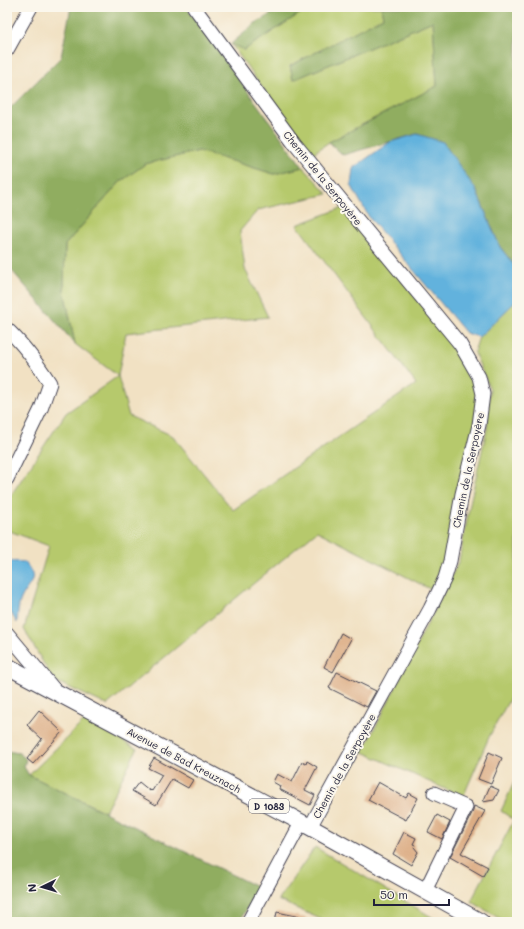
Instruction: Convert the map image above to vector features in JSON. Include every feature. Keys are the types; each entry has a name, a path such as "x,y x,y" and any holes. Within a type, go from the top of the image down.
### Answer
{"main road":[{"name":"D 1083","path":"7,666 56,691"},
{"name":"Avenue de Bad Kreuznach","path":"56,691 306,825 481,922"}],"street":[{"path":"7,50 31,7"},
{"name":"Chemin de la Serpoyère","path":"194,7 295,144 460,344 479,377 483,394 479,425 462,494 450,561 445,578 430,609 306,825 248,922"},
{"path":"7,329 17,338 38,364 50,383 41,409 7,480"},
{"path":"7,632 56,691"},
{"path":"425,891 466,807 434,793"}],"green space":[{"path":"71,7 186,7 303,167 274,174 199,151 145,164 120,182 65,245 64,290 75,344 7,265 7,111 61,57"},
{"path":"283,7 310,7 244,50 231,44 254,24"},
{"path":"310,7 381,7 383,17 290,66 293,80 433,21 437,86 329,142 311,155 231,44 244,50"},
{"path":"381,7 517,7 517,269 500,247 476,190 417,134 343,155 329,142 437,86 433,21 293,80 290,66 383,17"},
{"path":"199,151 274,174 303,167 328,194 258,210 240,231 245,269 268,317 126,333 118,376 75,344 64,290 65,245 120,182 145,164"},
{"path":"342,208 460,351 479,392 475,428 445,565 432,590 317,531 107,705 53,680 24,629 49,546 7,530 7,501 66,413 118,376 129,416 173,436 233,510 416,384 297,225"},
{"path":"517,300 517,697 510,698 489,737 463,797 363,752 459,561 487,429 490,389 474,352 479,337"},
{"path":"85,720 137,749 105,812 29,775"},
{"path":"7,751 19,753 26,759 24,767 29,775 259,888 239,922 7,922"},
{"path":"517,776 517,922 505,922 471,901 514,820 501,811"},
{"path":"315,847 440,922 327,922 278,900"}],"water":[{"path":"417,134 443,142 476,190 500,247 517,269 517,300 479,337 466,333 369,217 351,185 353,168 390,142"},
{"path":"7,562 25,562 32,576 31,582 20,601 17,623 7,606"}],"building":[{"path":"341,633 351,639 333,672 324,667"},
{"path":"337,672 376,691 367,707 329,688"},
{"path":"39,710 62,732 33,764 27,759 42,739 27,725"},
{"path":"489,752 502,758 491,784 478,779"},
{"path":"154,758 193,780 188,788 172,779 156,805 132,791 139,782 152,791 162,775 148,768"},
{"path":"307,761 317,767 305,790 315,795 310,805 279,789 280,786 273,782 277,774 292,782 302,762 306,764"},
{"path":"378,782 406,798 409,793 418,798 406,820 368,800"},
{"path":"490,786 499,790 494,800 483,802"},
{"path":"474,806 485,811 461,853 488,867 483,876 450,857 473,811"},
{"path":"437,815 450,822 442,839 428,832"},
{"path":"404,832 416,838 413,844 418,852 411,865 393,854"},
{"path":"277,912 306,918 306,922 275,922"}]}
